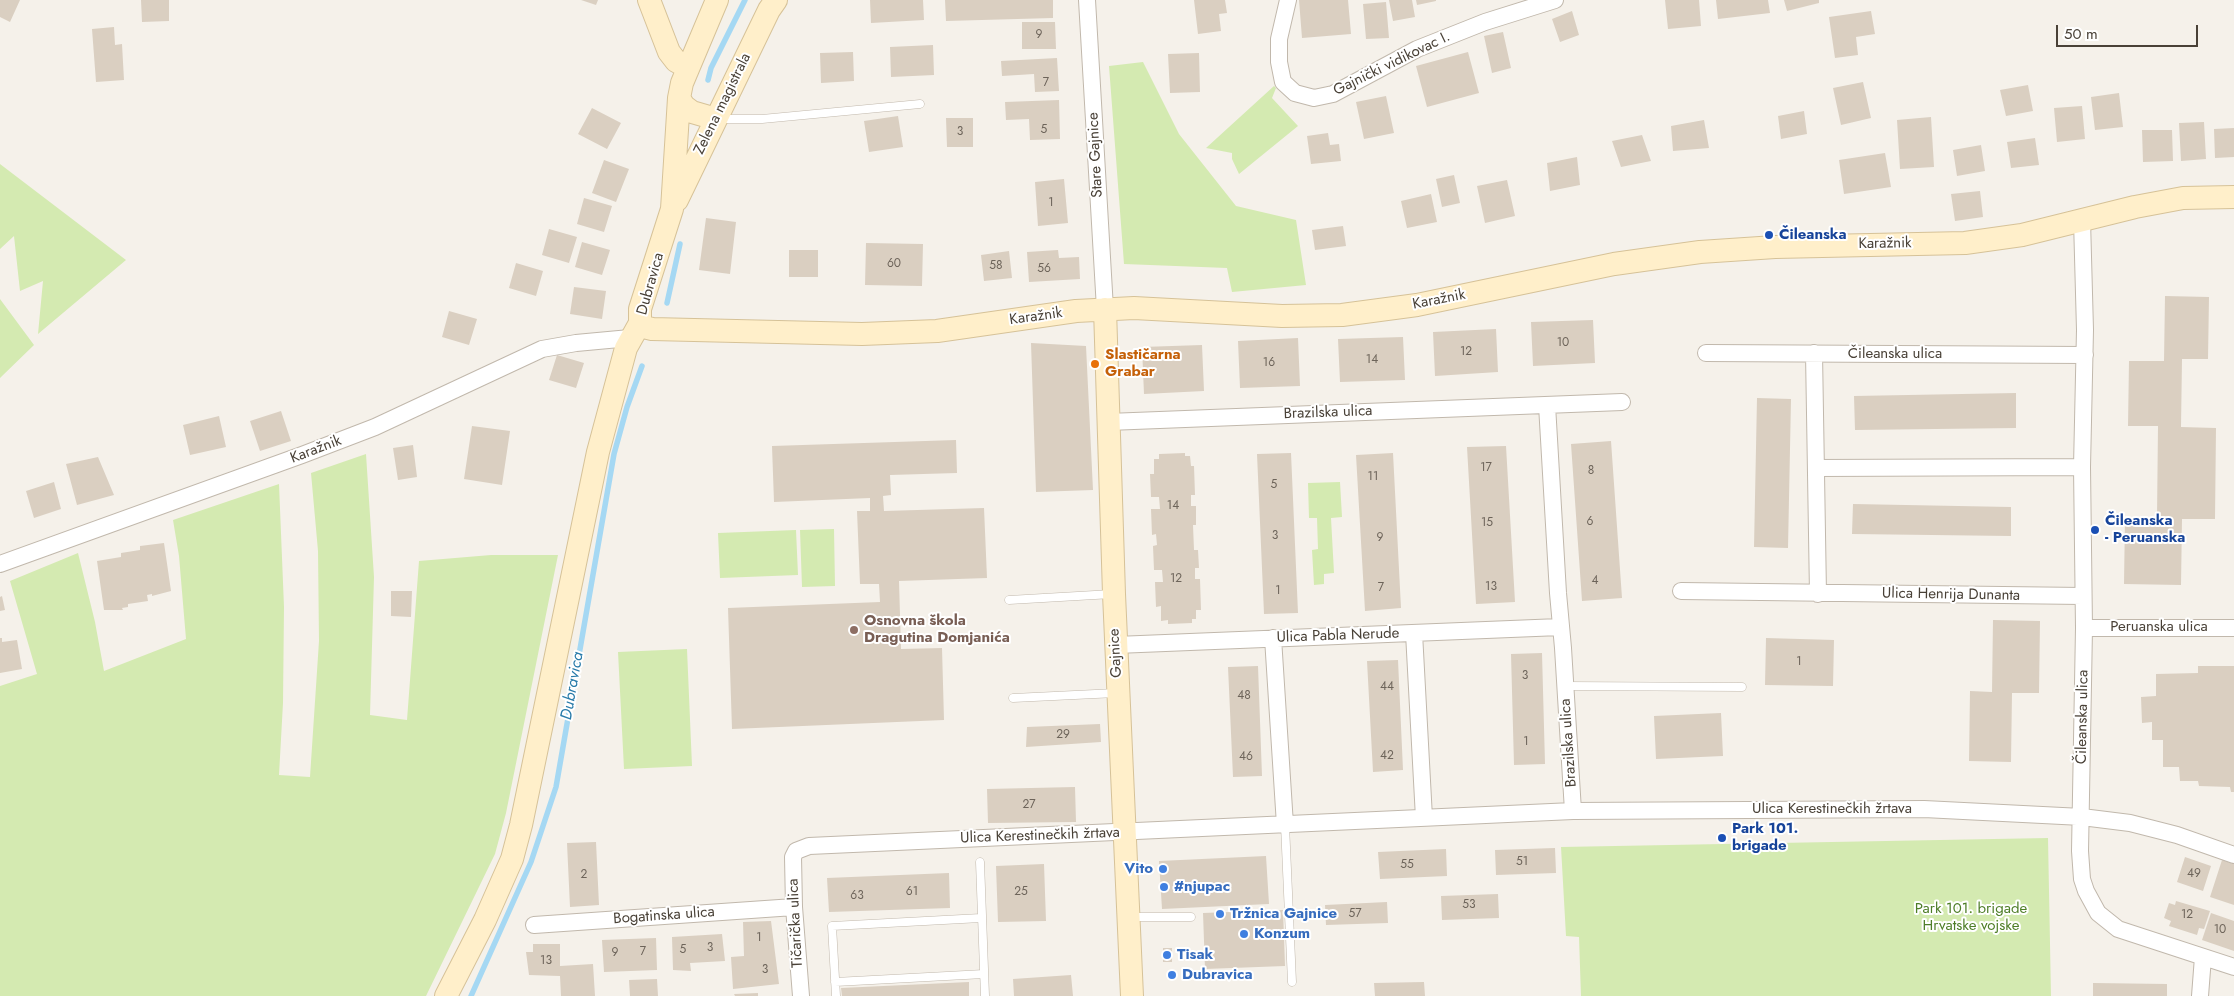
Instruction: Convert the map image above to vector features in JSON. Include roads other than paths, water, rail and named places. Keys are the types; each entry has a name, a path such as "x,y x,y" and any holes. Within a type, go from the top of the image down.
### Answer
{"street":[{"path":"650,0 669,52 676,61 687,67"},
{"name":"Dubravica","path":"446,996 485,920 512,859 530,784 596,461 616,380 635,331 640,309 672,210 679,98 687,67 717,0"},
{"name":"Zelena magistrala","path":"672,210 769,10 776,0"},
{"name":"Stare Gajnice","path":"1087,0 1105,309"},
{"name":"Gajnički vidikovac I.","path":"1288,0 1279,40 1279,62 1283,82 1295,93 1314,98 1333,94 1417,49 1485,22 1555,0"},
{"path":"679,98 684,106 692,112 716,119"},
{"name":"Karažnik","path":"0,564 302,456 375,427 542,349 586,342 635,331 644,327 661,329 905,334 1076,311 1105,309 1157,308 1282,316 1342,315 1417,306 1614,264 1700,252 1775,247 1965,242 2022,235 2136,207 2183,198 2234,197"},
{"name":"Čileanska ulica","path":"2082,220 2084,355 2082,467 2084,628 2080,851 2082,879 2086,892 2098,913 2118,929 2234,967"},
{"name":"Gajnice","path":"1105,309 1114,594 1132,996"},
{"name":"Čileanska ulica","path":"1706,353 2084,355"},
{"path":"1814,353 1818,594"},
{"name":"Brazilska ulica","path":"1108,422 1622,402"},
{"name":"Brazilska ulica","path":"1548,405 1560,627 1566,686 1574,811"},
{"path":"1816,468 2082,467"},
{"name":"Ulica Henrija Dunanta","path":"1681,592 2083,596"},
{"name":"Ulica Pabla Nerude","path":"1116,644 1560,627"},
{"name":"Peruanska ulica","path":"2084,628 2234,628"},
{"path":"1414,633 1424,818"},
{"path":"1273,638 1285,825"},
{"name":"Ulica Kerestinečkih žrtava","path":"796,851 809,846 1574,811 1924,810 2082,817 2130,823 2158,830 2234,855"},
{"name":"Tičarička ulica","path":"796,851 793,863 794,907 801,996"},
{"name":"Bogatinska ulica","path":"534,924 794,907"},
{"path":"2200,996 2203,957"}],"lane":[{"path":"716,119 762,119 920,104"},
{"path":"1009,600 1114,594"},
{"path":"1566,686 1742,687"},
{"path":"1013,698 1118,693"},
{"path":"1285,825 1292,982"},
{"path":"980,862 985,996"},
{"path":"1128,918 1191,916"},
{"path":"836,996 832,926 981,918"},
{"path":"835,982 984,974"}],"waterway":[{"name":"Dubravica","path":"708,80 711,68 745,0"},
{"name":"Dubravica","path":"667,303 680,244"},
{"name":"Dubravica","path":"471,996 531,862 556,787 614,454 627,407 642,366"}],"place":[{"name":"Čileanska","path":"1769,235"},
{"name":"Slastičarna Grabar","path":"1095,364"},
{"name":"Čileanska - Peruanska","path":"2095,530"},
{"name":"Osnovna škola Dragutina Domjanića","path":"854,630"},
{"name":"Park 101. brigade","path":"1722,838"},
{"name":"Vito","path":"1163,869"},
{"name":"#njupac","path":"1164,887"},
{"name":"Tržnica Gajnice","path":"1220,914"},
{"name":"Konzum","path":"1244,934"},
{"name":"Tisak","path":"1167,955"},
{"name":"Dubravica","path":"1172,975"}],"park label":[{"name":"Park 101. brigade Hrvatske vojske","path":"1971,918"}]}
